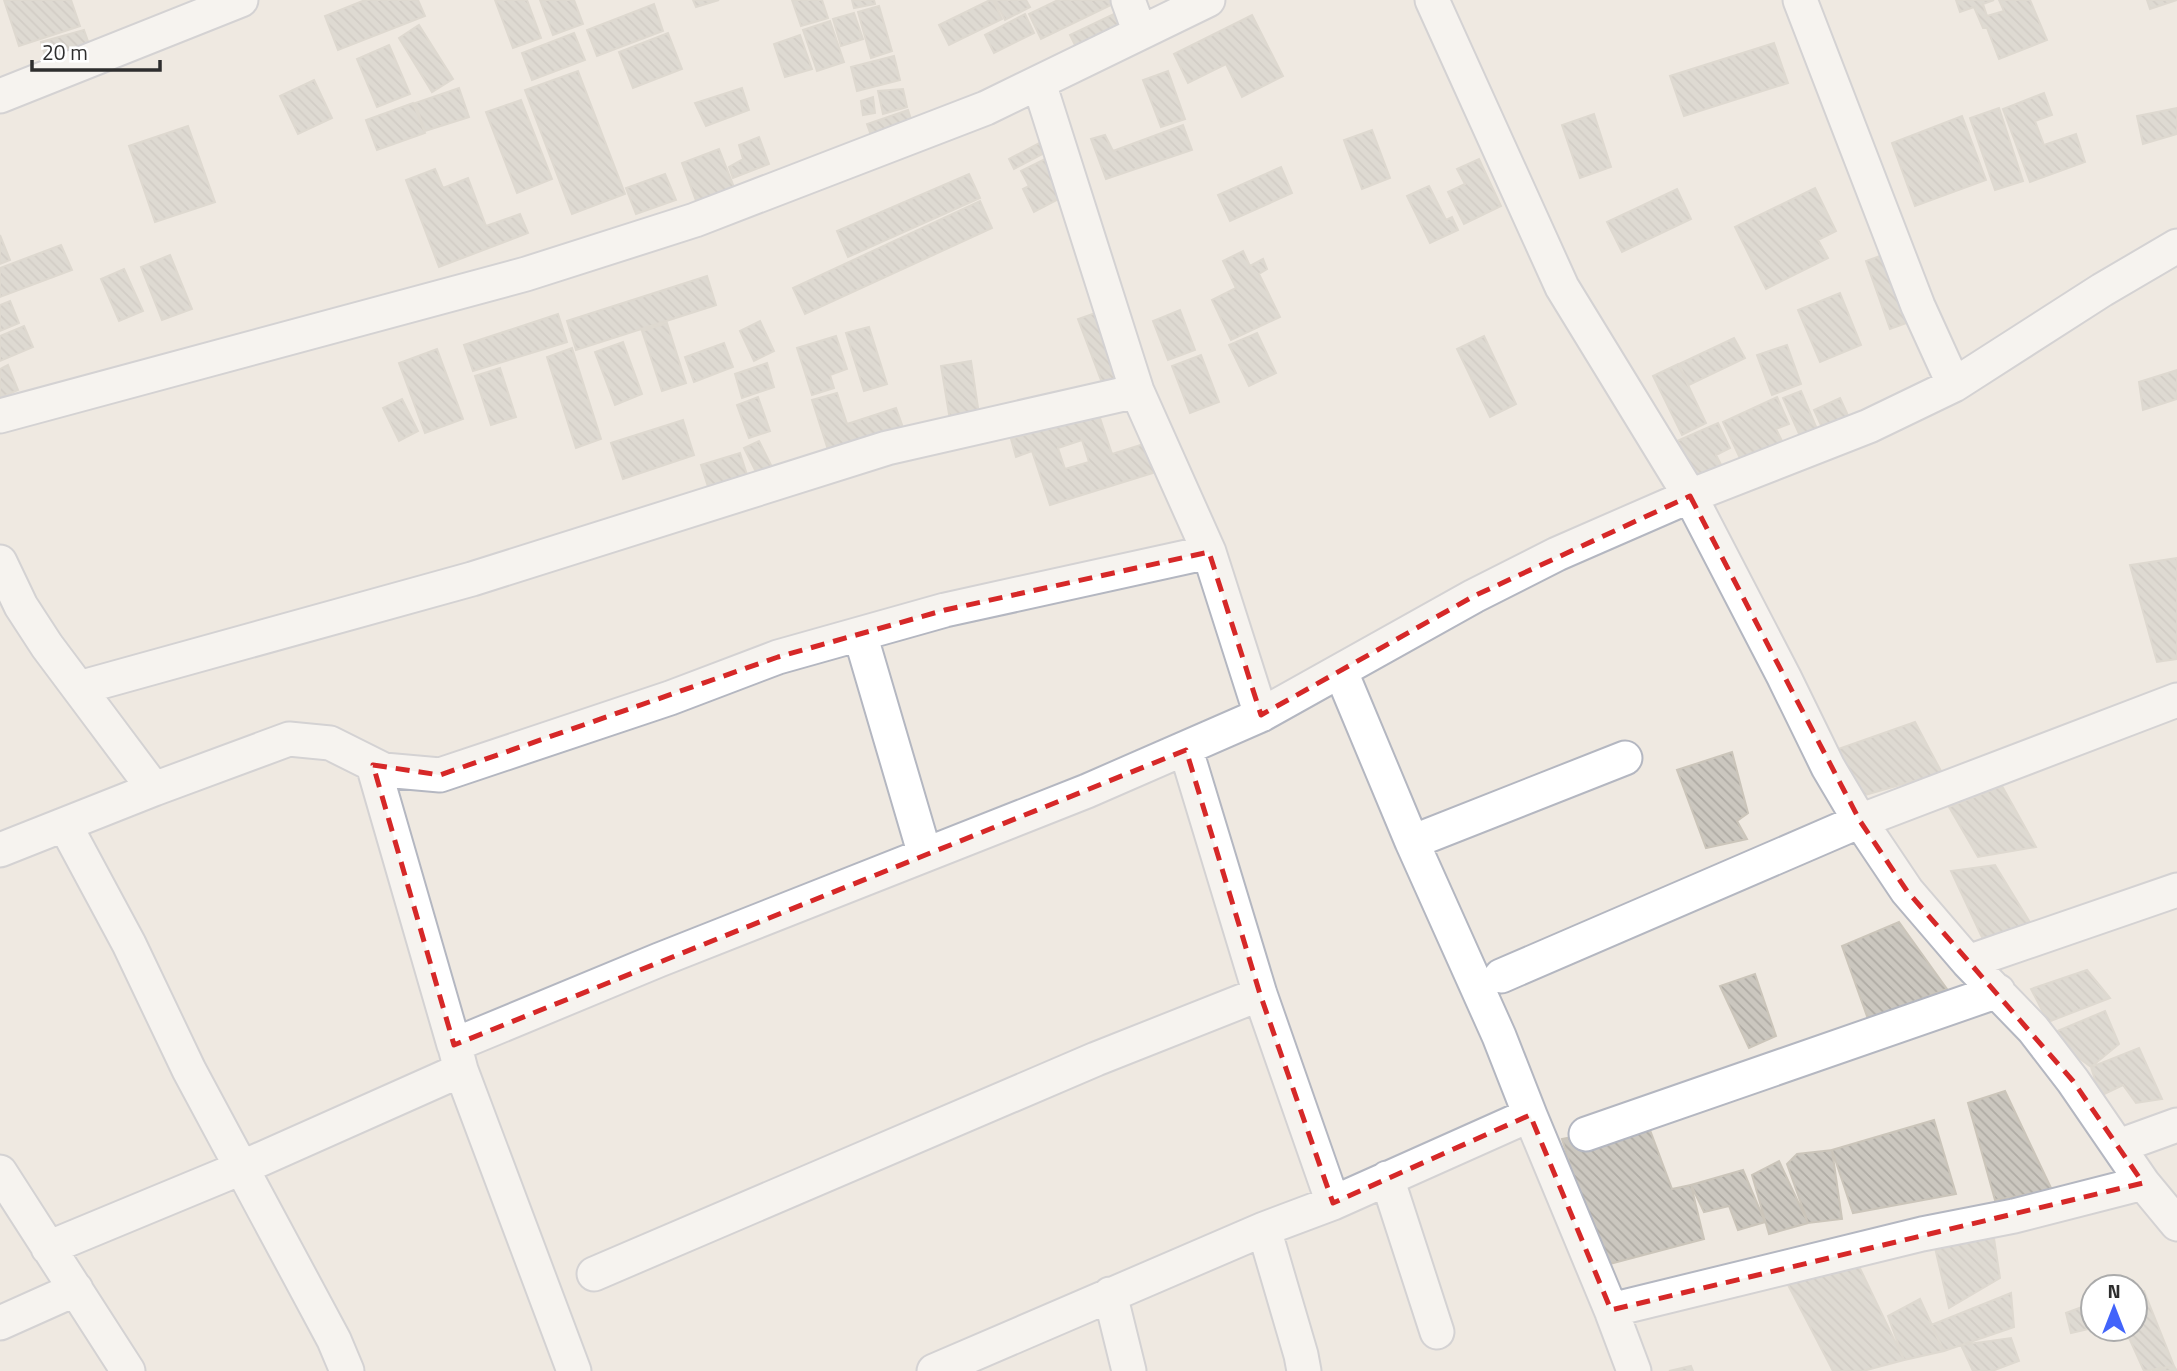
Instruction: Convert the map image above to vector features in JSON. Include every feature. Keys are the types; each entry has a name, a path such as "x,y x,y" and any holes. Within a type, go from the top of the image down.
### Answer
{"street":[{"path":"0,96 241,0"},
{"path":"1128,0 1140,33"},
{"path":"0,416 526,274 708,215 986,108 1208,0"},
{"path":"1432,0 1562,287 1690,496 1828,767 1860,821 1907,891 1968,962 1998,991 2073,1081 2143,1183 2177,1224"},
{"path":"1800,0 1918,306 1954,385"},
{"path":"1039,83 1137,391 1209,552 1261,715"},
{"path":"48,1248 241,1168 458,1057 659,960 1186,750 1261,715 1474,596 1557,554 1690,496 1869,426 1954,385 2102,290 2177,246"},
{"path":"79,688 472,579 887,448 1137,391"},
{"path":"0,850 289,739 330,743 384,769 440,775 670,698 778,657 945,610 1209,552"},
{"path":"0,562 21,606 154,789"},
{"path":"860,634 925,855"},
{"path":"1341,672 1412,842 1499,1037 1634,1371"},
{"path":"1501,976 1860,821 2177,701"},
{"path":"1186,750 1260,993 1333,1203"},
{"path":"1412,842 1625,758"},
{"path":"373,765 458,1057 574,1371"},
{"path":"65,825 129,944 189,1070 334,1340 347,1371"},
{"path":"1968,962 2177,890"},
{"path":"1586,1134 1998,991"},
{"path":"594,1274 1084,1064 1260,993"},
{"path":"934,1371 1264,1229 1333,1203 1530,1115"},
{"path":"2119,1146 2177,1125"},
{"path":"0,1172 128,1371"},
{"path":"1387,1178 1437,1332"},
{"path":"1611,1310 1922,1234 2014,1216 2143,1183"},
{"path":"1264,1229 1304,1371"},
{"path":"0,1323 76,1289"},
{"path":"1110,1294 1129,1371"}],"highlighted area":[{"path":"1690,496 1860,821 1907,891 2073,1081 2143,1183 1611,1310 1530,1115 1333,1203 1260,994 1186,750 454,1045 373,765 440,775 778,657 945,610 1209,552 1261,715 1474,596"}],"building":[{"path":"4,0 71,0 80,26 19,46"},
{"path":"365,0 418,0 425,16 338,50 325,16"},
{"path":"495,0 527,0 541,38 513,48"},
{"path":"540,0 574,0 583,24 553,35"},
{"path":"693,0 719,0 696,7"},
{"path":"792,0 822,0 828,18 801,26"},
{"path":"852,0 874,0 875,4 854,8"},
{"path":"993,0 1002,19 949,45 939,25"},
{"path":"995,0 1026,0 1030,7 1005,20"},
{"path":"1058,0 1117,2 1041,39 1029,14"},
{"path":"1956,0 1994,0 1983,4 1987,16 2004,11 1999,0 2030,0 2047,40 1999,59 1987,28 1983,28 1974,7 1960,12"},
{"path":"2147,0 2177,0 2150,9"},
{"path":"654,4 663,31 597,56 587,30"},
{"path":"879,6 892,51 871,58 858,12"},
{"path":"1118,12 1129,34 1081,57 1070,35"},
{"path":"854,13 863,39 841,46 833,19"},
{"path":"1025,14 1034,33 994,53 985,35"},
{"path":"1252,15 1283,76 1242,97 1226,64 1188,83 1174,54"},
{"path":"830,21 844,62 817,71 803,30"},
{"path":"419,25 453,79 432,92 399,38"},
{"path":"84,30 90,47 46,59 41,42"},
{"path":"574,33 585,60 532,80 522,53"},
{"path":"668,33 682,69 633,88 619,52"},
{"path":"800,35 812,69 785,77 774,44"},
{"path":"1774,43 1788,83 1684,116 1670,76"},
{"path":"389,45 410,94 377,107 357,59"},
{"path":"894,56 900,80 857,91 851,67"},
{"path":"578,71 625,194 572,214 525,90"},
{"path":"1168,71 1185,119 1161,127 1143,80"},
{"path":"314,80 332,118 298,134 280,96"},
{"path":"459,88 469,117 425,131 415,103"},
{"path":"742,88 749,110 706,126 695,103"},
{"path":"903,89 907,107 883,114 878,91"},
{"path":"2044,93 2052,115 2035,121 2044,145 2076,134 2085,162 2030,182 2003,109"},
{"path":"873,97 875,113 863,115 861,101"},
{"path":"521,100 552,179 517,193 486,112"},
{"path":"413,103 425,133 377,150 366,120"},
{"path":"1999,108 2023,181 1995,190 1970,118"},
{"path":"2177,108 2177,134 2143,144 2137,116"},
{"path":"908,110 913,125 872,138 867,124"},
{"path":"1594,114 1611,167 1580,178 1562,125"},
{"path":"1962,116 1986,180 1915,206 1892,143"},
{"path":"1183,125 1192,150 1106,179 1091,139 1105,135 1113,151"},
{"path":"188,126 215,202 155,222 129,146"},
{"path":"1372,130 1390,178 1362,189 1344,140"},
{"path":"759,137 769,164 733,178 729,167 743,159 739,145"},
{"path":"1043,141 1048,151 1014,169 1009,159"},
{"path":"719,149 739,200 701,214 682,163"},
{"path":"1049,157 1068,194 1034,212 1023,189 1029,186 1021,171"},
{"path":"1479,159 1501,206 1464,224 1448,192 1465,184 1457,169"},
{"path":"1281,167 1292,193 1230,221 1218,195"},
{"path":"435,169 443,188 468,178 486,226 520,214 528,233 439,267 406,180"},
{"path":"665,174 676,200 636,214 626,188"},
{"path":"969,174 980,198 848,257 837,231"},
{"path":"1429,186 1446,220 1452,217 1458,230 1430,243 1407,196"},
{"path":"1815,188 1836,231 1818,240 1828,258 1766,289 1735,227"},
{"path":"1677,189 1691,219 1622,252 1607,222"},
{"path":"980,201 992,228 805,314 793,288"},
{"path":"0,235 10,260 0,264"},
{"path":"61,245 72,270 0,297 0,268"},
{"path":"1243,251 1250,266 1263,259 1267,269 1259,274 1280,317 1231,340 1212,300 1236,288 1223,261"},
{"path":"1891,252 1915,320 1890,329 1866,261"},
{"path":"170,255 192,309 162,320 141,267"},
{"path":"124,269 143,311 119,321 101,279"},
{"path":"707,276 716,305 576,350 567,321"},
{"path":"1840,293 1861,345 1820,362 1798,310"},
{"path":"10,301 19,323 0,331 0,305"},
{"path":"1104,310 1131,378 1104,388 1078,319"},
{"path":"1180,310 1195,350 1168,360 1153,321"},
{"path":"558,314 567,342 473,371 464,345"},
{"path":"760,321 774,351 754,361 740,331"},
{"path":"667,323 686,383 662,391 642,331"},
{"path":"24,326 33,347 0,361 0,336"},
{"path":"869,327 887,384 864,391 846,333"},
{"path":"1257,333 1276,373 1249,386 1229,345"},
{"path":"836,336 847,369 830,375 834,388 812,395 797,348"},
{"path":"1484,336 1516,404 1490,417 1457,349"},
{"path":"1734,338 1745,358 1689,385 1679,364"},
{"path":"623,342 642,394 615,405 595,352"},
{"path":"724,343 733,367 694,382 685,357"},
{"path":"1787,345 1801,384 1772,395 1757,355"},
{"path":"572,348 601,439 576,448 547,357"},
{"path":"437,349 463,419 425,433 399,363"},
{"path":"1201,355 1219,402 1190,413 1172,366"},
{"path":"971,361 980,421 951,426 941,366"},
{"path":"767,363 774,387 742,398 735,374"},
{"path":"1678,364 1706,423 1682,435 1653,376"},
{"path":"8,365 18,390 0,398 0,369"},
{"path":"500,368 516,417 491,425 475,376"},
{"path":"2177,370 2177,399 2143,410 2139,382"},
{"path":"1801,391 1817,429 1800,436 1783,398"},
{"path":"837,393 847,424 896,408 905,433 830,456 812,400"},
{"path":"758,397 770,431 749,438 737,405"},
{"path":"1777,397 1789,424 1776,429 1785,447 1744,467 1723,422"},
{"path":"1840,398 1851,422 1825,434 1814,410"},
{"path":"402,399 418,431 399,441 383,408"},
{"path":"1098,412 1112,454 1150,442 1159,471 1050,505 1032,451 1016,457 1011,439","holes":["1082,440 1089,462 1065,469 1058,448"]},
{"path":"683,420 694,455 623,479 611,443"},
{"path":"1718,423 1730,448 1716,455 1726,474 1700,487 1677,441"},
{"path":"759,441 776,475 761,482 744,448"},
{"path":"740,453 750,484 711,496 701,465"},
{"path":"2177,558 2177,659 2157,662 2130,565"},
{"path":"1915,722 1942,773 1858,797 1838,749"},
{"path":"1732,752 1748,813 1737,821 1747,839 1706,848 1677,770"},
{"path":"2002,786 2036,847 1978,857 1949,807"},
{"path":"1995,865 2034,929 1987,948 1951,871"},
{"path":"1899,922 1947,989 1868,1019 1842,946"},
{"path":"2087,970 2110,998 2048,1022 2031,989"},
{"path":"1755,974 1776,1036 1749,1048 1720,986"},
{"path":"2105,1011 2119,1044 2091,1067 2048,1035"},
{"path":"2139,1048 2162,1099 2136,1103 2123,1085 2100,1096 2091,1067"},
{"path":"2005,1091 2052,1190 1995,1200 1968,1103"},
{"path":"1934,1120 1956,1194 1853,1213 1832,1150"},
{"path":"1647,1122 1672,1189 1691,1185 1704,1239 1602,1266 1562,1139"},
{"path":"1832,1150 1842,1219 1808,1223 1787,1164 1797,1154"},
{"path":"1779,1161 1808,1223 1769,1234 1752,1175"},
{"path":"1743,1170 1765,1222 1738,1230 1729,1206 1704,1212 1691,1185"},
{"path":"1993,1232 2000,1278 1949,1308 1933,1239"},
{"path":"1856,1260 1904,1360 1863,1371 1833,1371 1786,1281"},
{"path":"2011,1293 2014,1327 1944,1351 1931,1325"},
{"path":"1920,1299 1944,1351 1904,1360 1888,1316"},
{"path":"2149,1304 2174,1366 2144,1371 2131,1343 2149,1343"},
{"path":"2079,1308 2079,1331 2071,1333 2066,1313"},
{"path":"2011,1338 2019,1361 1992,1371 1973,1371 1961,1345"},
{"path":"1691,1366 1693,1371 1669,1371"},
{"path":"2174,1366 2177,1371 2152,1371"}]}
